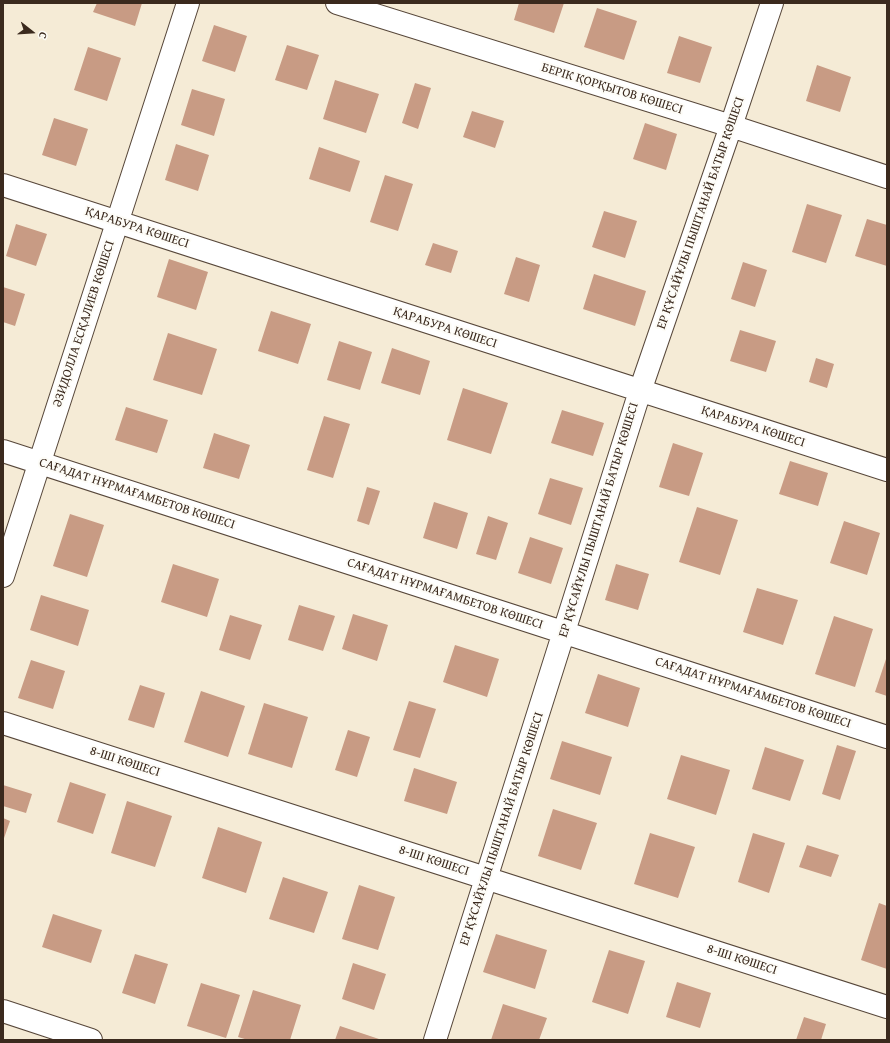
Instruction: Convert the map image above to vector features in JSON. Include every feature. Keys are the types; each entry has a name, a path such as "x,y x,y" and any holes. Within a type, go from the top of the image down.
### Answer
{"street":[{"name":"ӘЗИДОЛЛА ЕСҚАЛИЕВ КӨШЕСІ","path":"3,576 188,3"},
{"name":"БЕРІК ҚОРҚЫТОВ КӨШЕСІ","path":"337,3 731,126 887,177"},
{"name":"ЕР ҚҰСАЙҰЛЫ ПЫШТАНАЙ БАТЫР КӨШЕСІ","path":"435,1040 640,391 772,3"},
{"name":"ҚАРАБУРА КӨШЕСІ","path":"3,185 887,470"},
{"name":"САҒАДАТ НҰРМАҒАМБЕТОВ КӨШЕСІ","path":"3,451 887,737"},
{"name":"8-ШI КӨШЕСI","path":"3,723 887,1007"},
{"path":"3,1011 91,1040"}],"building":[{"path":"97,3 142,3 135,26 93,12"},
{"path":"519,3 564,3 554,33 514,20"},
{"path":"597,8 637,21 624,60 584,47"},
{"path":"214,25 247,36 235,72 202,61"},
{"path":"679,36 712,47 700,83 667,73"},
{"path":"287,45 319,55 307,90 275,80"},
{"path":"88,47 121,58 107,101 74,90"},
{"path":"817,65 851,77 840,112 806,101"},
{"path":"335,80 379,94 366,133 323,119"},
{"path":"415,83 431,88 418,129 402,123"},
{"path":"192,89 225,99 214,136 181,125"},
{"path":"472,111 504,121 495,148 463,137"},
{"path":"54,118 88,129 76,166 42,155"},
{"path":"645,123 677,134 666,170 633,159"},
{"path":"176,144 209,155 198,191 165,180"},
{"path":"319,147 360,161 350,192 309,179"},
{"path":"385,175 413,184 398,231 370,222"},
{"path":"807,204 842,215 826,263 792,252"},
{"path":"604,211 637,221 625,258 592,247"},
{"path":"867,219 887,225 887,266 855,256"},
{"path":"16,224 47,234 36,266 6,256"},
{"path":"433,243 458,251 451,273 425,265"},
{"path":"516,257 540,265 529,302 504,294"},
{"path":"169,259 208,272 196,310 157,297"},
{"path":"743,262 767,270 755,307 731,299"},
{"path":"594,274 646,291 635,326 583,309"},
{"path":"3,287 25,294 15,326 3,322"},
{"path":"271,311 311,324 298,364 258,351"},
{"path":"740,330 776,341 766,372 730,361"},
{"path":"168,333 217,349 202,395 153,380"},
{"path":"339,341 372,352 360,390 327,380"},
{"path":"392,348 430,361 420,395 381,383"},
{"path":"816,358 834,364 827,388 809,382"},
{"path":"463,388 508,403 491,454 447,440"},
{"path":"126,407 168,420 157,453 115,440"},
{"path":"562,410 604,423 593,456 551,443"},
{"path":"324,416 350,424 333,478 307,470"},
{"path":"214,433 250,445 239,479 203,468"},
{"path":"673,443 703,453 689,496 659,487"},
{"path":"790,461 828,473 818,506 779,494"},
{"path":"550,478 583,488 571,525 538,514"},
{"path":"367,487 380,491 369,525 357,521"},
{"path":"434,502 468,513 457,549 423,538"},
{"path":"697,507 738,520 720,575 679,562"},
{"path":"70,514 104,525 87,577 53,566"},
{"path":"488,516 508,523 496,560 476,554"},
{"path":"844,521 880,533 867,575 830,563"},
{"path":"530,537 563,548 551,584 518,573"},
{"path":"173,564 219,579 207,617 161,602"},
{"path":"616,564 649,574 638,610 605,600"},
{"path":"757,588 798,600 783,645 743,632"},
{"path":"41,595 89,610 78,646 30,630"},
{"path":"299,605 335,616 323,651 288,640"},
{"path":"353,614 388,625 377,661 342,649"},
{"path":"230,615 262,625 250,660 219,650"},
{"path":"834,616 873,629 855,687 815,674"},
{"path":"455,645 499,659 487,697 443,682"},
{"path":"887,656 887,696 875,692"},
{"path":"31,660 65,671 53,709 18,698"},
{"path":"598,674 640,688 628,727 585,713"},
{"path":"140,685 165,693 154,728 128,720"},
{"path":"201,691 245,706 228,757 184,742"},
{"path":"409,701 436,709 420,758 393,750"},
{"path":"264,703 308,717 292,768 248,754"},
{"path":"348,730 370,737 357,777 335,770"},
{"path":"562,741 612,757 600,795 550,779"},
{"path":"837,745 856,751 840,800 822,794"},
{"path":"765,747 804,760 790,801 752,789"},
{"path":"681,755 730,770 716,815 667,799"},
{"path":"414,768 457,782 447,814 404,801"},
{"path":"70,782 106,794 93,834 57,822"},
{"path":"3,785 32,794 26,813 3,806"},
{"path":"127,801 172,816 155,867 111,853"},
{"path":"553,809 597,823 581,870 538,856"},
{"path":"3,818 10,821 3,841"},
{"path":"218,827 262,842 246,893 202,878"},
{"path":"650,833 695,847 678,898 634,884"},
{"path":"753,833 785,843 769,893 738,882"},
{"path":"807,845 839,855 831,877 799,867"},
{"path":"283,877 328,892 314,933 269,919"},
{"path":"359,885 395,897 378,950 342,939"},
{"path":"879,903 887,906 887,969 861,960"},
{"path":"53,914 102,930 91,963 42,947"},
{"path":"496,934 547,950 535,989 483,972"},
{"path":"609,950 645,961 628,1014 592,1002"},
{"path":"135,954 168,964 155,1004 122,993"},
{"path":"353,963 386,974 374,1010 342,999"},
{"path":"677,982 711,993 700,1028 666,1017"},
{"path":"201,983 240,995 226,1038 187,1026"},
{"path":"253,990 301,1005 290,1040 248,1040 238,1037"},
{"path":"503,1004 547,1018 539,1040 491,1040"},
{"path":"804,1017 826,1024 821,1040 796,1040"},
{"path":"340,1026 382,1040 335,1040"}]}
